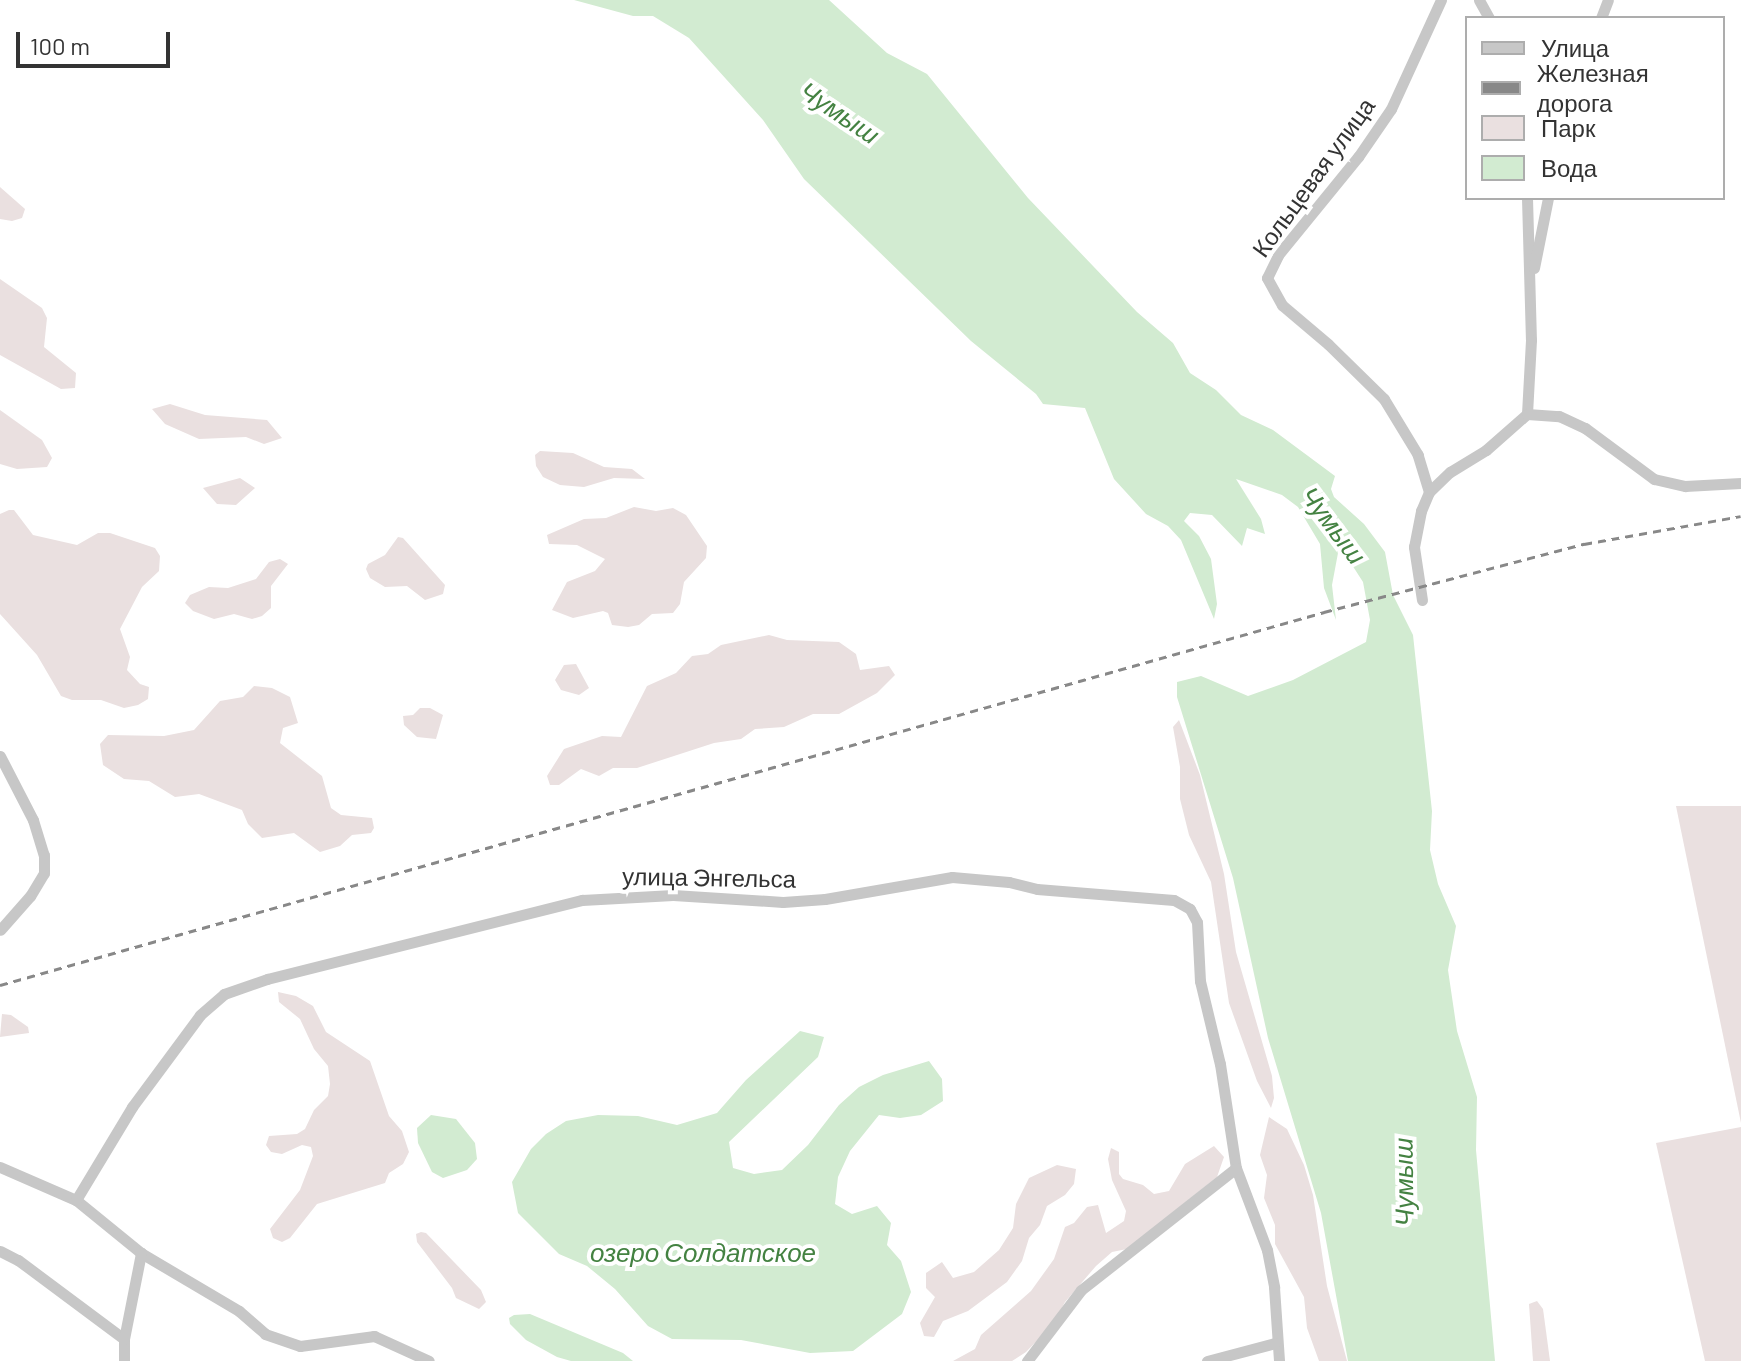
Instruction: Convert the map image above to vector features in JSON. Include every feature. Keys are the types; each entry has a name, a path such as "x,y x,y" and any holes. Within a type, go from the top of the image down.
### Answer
{"street":[{"name":"Кольцевая улица","path":"1429,492 1418,455 1384,399 1337,352 1282,305 1267,278 1278,255 1358,157 1391,109 1441,0"},
{"path":"1527,200 1527,414"},
{"path":"1529,290 1548,200"},
{"path":"1422,600 1414,547 1421,511 1429,492 1450,472 1486,450 1527,414 1559,416 1585,428 1654,479 1685,486 1741,483"},
{"path":"0,756 33,820 44,855 44,873 30,896 0,930"},
{"name":"улица Энгельса","path":"76,1200 106,1146 200,1015 224,994 323,964 582,900 673,895 783,902 825,899 952,877 1009,882 1037,889 1174,900 1190,909 1197,922 1200,981 1220,1064 1236,1168 1267,1250 1277,1316 1275,1343 1279,1361"},
{"path":"0,1167 76,1200 141,1253 239,1311 265,1334 300,1346 348,1337 374,1336 429,1361"},
{"path":"1027,1361 1081,1290 1236,1168"},
{"path":"0,1251 18,1260 124,1339"},
{"path":"124,1361 124,1339 141,1253"},
{"path":"1207,1361 1275,1343"}],"green space":[{"path":"0,187 25,209 22,218 12,221 0,219"},
{"path":"0,279 42,308 47,318 44,347 76,373 75,388 61,389 0,355"},
{"path":"170,404 205,415 267,420 282,438 264,444 246,437 199,439 165,424 152,409"},
{"path":"0,410 42,440 52,458 47,467 17,469 0,464"},
{"path":"540,451 573,453 604,467 632,469 645,479 614,478 584,487 560,485 543,477 536,466 535,455"},
{"path":"240,478 255,488 236,505 217,504 203,488"},
{"path":"634,507 656,511 673,508 686,515 707,546 706,558 684,582 680,604 673,613 652,614 639,625 628,627 612,625 608,613 603,611 573,618 552,610 567,582 595,571 605,559 577,545 549,544 547,535 584,519 606,518"},
{"path":"14,510 33,535 77,545 98,533 110,533 155,548 160,556 159,571 142,587 120,629 130,657 127,670 140,684 149,687 148,699 124,708 101,700 72,700 61,696 37,655 0,614 0,514"},
{"path":"398,537 403,538 445,585 443,594 425,600 407,586 385,587 370,578 366,569 368,564 385,555"},
{"path":"280,559 288,564 271,586 271,608 262,616 252,619 234,614 214,619 193,611 185,603 190,595 209,587 228,588 256,579 269,562"},
{"path":"769,635 787,640 839,642 856,654 860,670 889,666 895,675 877,693 839,714 813,714 784,727 755,729 741,739 714,743 637,768 613,768 599,776 581,769 559,785 550,785 547,776 564,749 602,736 621,737 647,686 676,673 692,656 708,654 721,645"},
{"path":"576,664 589,688 579,695 561,690 555,680 564,665"},
{"path":"254,686 272,688 290,697 298,723 283,728 280,743 322,776 331,808 341,815 372,818 374,828 371,833 352,835 340,846 320,852 294,833 262,838 248,824 242,810 199,794 175,797 149,781 124,779 103,765 100,744 108,735 164,736 194,730 220,701 243,697"},
{"path":"420,708 430,708 443,715 436,739 417,737 404,725 403,716 413,715"},
{"path":"1179,720 1200,775 1224,874 1236,952 1272,1076 1274,1098 1271,1108 1257,1081 1229,1003 1211,882 1189,835 1180,799 1180,767 1173,727"},
{"path":"1676,806 1741,806 1741,1123"},
{"path":"278,992 296,996 313,1006 326,1032 370,1061 389,1116 402,1131 409,1152 403,1164 389,1173 385,1183 317,1204 290,1238 282,1242 273,1238 270,1229 300,1190 313,1156 311,1147 302,1145 282,1154 271,1152 266,1145 269,1136 297,1134 305,1129 314,1110 328,1096 330,1084 328,1066 314,1049 300,1019 279,1002"},
{"path":"2,1014 11,1015 28,1027 29,1033 0,1037"},
{"path":"1269,1117 1287,1129 1304,1165 1313,1195 1327,1286 1347,1361 1319,1361 1307,1328 1304,1297 1275,1244 1275,1225 1264,1198 1267,1175 1260,1155"},
{"path":"1741,1127 1741,1361 1705,1361 1656,1143"},
{"path":"1214,1146 1224,1157 1217,1177 1127,1249 1112,1252 1096,1266 1065,1302 1053,1324 1026,1352 1012,1361 953,1361 975,1349 981,1335 1031,1291 1054,1259 1065,1227 1074,1223 1087,1207 1098,1205 1106,1233 1124,1221 1126,1211 1112,1180 1108,1159 1111,1148 1119,1152 1119,1174 1123,1179 1143,1185 1154,1194 1169,1191 1185,1164"},
{"path":"1057,1165 1076,1169 1074,1184 1065,1195 1047,1206 1040,1225 1029,1238 1022,1261 1007,1282 968,1311 943,1321 934,1337 924,1336 920,1323 935,1297 926,1288 926,1273 942,1262 953,1278 974,1272 999,1250 1013,1228 1016,1204 1029,1178"},
{"path":"426,1233 481,1290 486,1302 479,1309 456,1298 452,1288 417,1242 416,1234"},
{"path":"1537,1301 1543,1309 1550,1361 1533,1361 1529,1304"}],"water":[{"name":"Чумыш","path":"574,0 829,0 887,53 927,74 1028,198 1137,312 1173,343 1190,373 1216,390 1241,415 1273,430 1335,476 1331,489 1334,497 1364,524 1385,552 1393,595 1413,635 1432,811 1430,850 1438,884 1456,926 1448,970 1457,1031 1477,1097 1476,1150 1495,1361 1348,1361 1321,1213 1268,1038 1233,878 1177,697 1177,682 1201,676 1248,696 1293,680 1366,642 1370,620 1363,582 1345,554 1342,551 1338,553 1332,585 1336,620 1324,588 1320,544 1298,507 1282,495 1236,479 1261,519 1265,534 1247,528 1242,546 1212,515 1190,513 1184,521 1199,536 1211,559 1217,604 1214,619 1181,540 1168,526 1146,514 1114,479 1085,408 1043,404 1036,394 971,341 804,179 763,120 689,38 653,16 633,16"},
{"name":"озеро Солдатское","path":"800,1031 824,1037 818,1057 729,1142 733,1168 754,1174 782,1170 808,1145 839,1105 859,1087 883,1075 929,1061 942,1079 943,1101 921,1115 900,1118 879,1115 850,1151 838,1177 835,1204 852,1214 877,1206 891,1223 887,1245 901,1261 911,1292 902,1314 853,1351 810,1353 741,1340 672,1339 648,1326 615,1289 587,1266 559,1254 518,1213 512,1182 531,1149 566,1121 598,1115 638,1116 677,1125 717,1113 746,1080"},
{"path":"431,1115 456,1119 475,1143 477,1159 467,1170 443,1178 432,1172 418,1143 417,1128"},
{"path":"530,1314 623,1353 633,1361 571,1361 557,1357 526,1340 510,1324 509,1318 514,1315"}],"railway":[{"path":"0,985 1324,612 1584,544 1741,516"}]}
